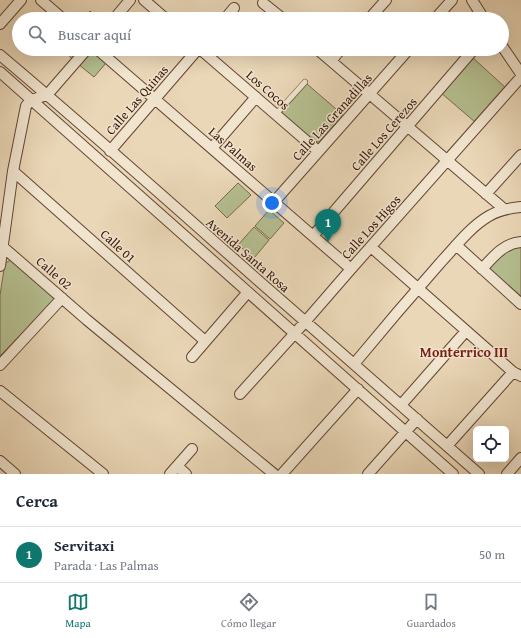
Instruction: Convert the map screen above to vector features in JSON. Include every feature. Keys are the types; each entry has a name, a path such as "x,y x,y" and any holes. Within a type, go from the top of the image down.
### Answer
{"street":[{"path":"0,24 21,0"},
{"path":"41,0 54,12"},
{"path":"120,12 130,0"},
{"path":"144,0 158,12"},
{"path":"375,12 386,0"},
{"path":"441,12 452,0"},
{"path":"472,0 480,12"},
{"path":"263,3 274,12"},
{"path":"231,12 234,8"},
{"name":"Avenida Santa Rosa","path":"0,55 479,474"},
{"path":"0,266 13,171 26,106 31,100 47,95 81,56"},
{"name":"Las Palmas","path":"105,56 351,268"},
{"name":"Calle Las Quinas","path":"110,150 193,56"},
{"name":"Los Cocos","path":"207,56 318,151"},
{"path":"326,56 504,209"},
{"path":"331,60 335,56"},
{"name":"Calle Las Granadillas","path":"274,202 403,56"},
{"name":"Calle Los Cerezos","path":"313,236 468,56"},
{"path":"508,56 521,76"},
{"name":"Avenida Santa Rosa","path":"0,72 453,474"},
{"name":"Calle Los Higos","path":"240,394 306,322 351,268 521,76"},
{"path":"212,148 256,97"},
{"path":"486,194 521,155"},
{"name":"Calle 01","path":"13,171 205,341"},
{"path":"354,364 418,288 456,245 477,224 489,215 504,209 521,207"},
{"path":"482,269 501,249 517,242 521,242"},
{"path":"456,245 521,304"},
{"name":"Calle 02","path":"3,247 87,320 274,474"},
{"path":"371,247 517,374 447,446"},
{"path":"192,357 248,292"},
{"path":"0,365 62,298"},
{"path":"401,405 466,331"},
{"path":"282,474 358,389"},
{"path":"0,391 103,474"},
{"path":"368,474 417,419"},
{"path":"186,474 174,470 192,449"},
{"path":"507,474 521,458"},
{"path":"0,461 15,474"}],"lane":[{"path":"276,114 305,82"}],"green space":[{"path":"69,56 78,56 74,60"},
{"path":"85,56 97,56 106,63 94,77 78,64"},
{"path":"472,57 506,88 475,122 440,92"},
{"path":"307,84 343,115 319,142 313,141 281,113"},
{"path":"238,183 251,195 227,218 215,206"},
{"path":"269,210 284,223 270,239 255,226"},
{"path":"254,227 269,240 254,258 238,245"},
{"path":"516,247 521,247 521,296 488,268 505,252"},
{"path":"11,260 55,299 0,356 0,295 5,263"}],"place":[{"name":"Servitaxi","path":"328,242"}],"district":[{"name":"Monterrico III","path":"464,352"}]}
